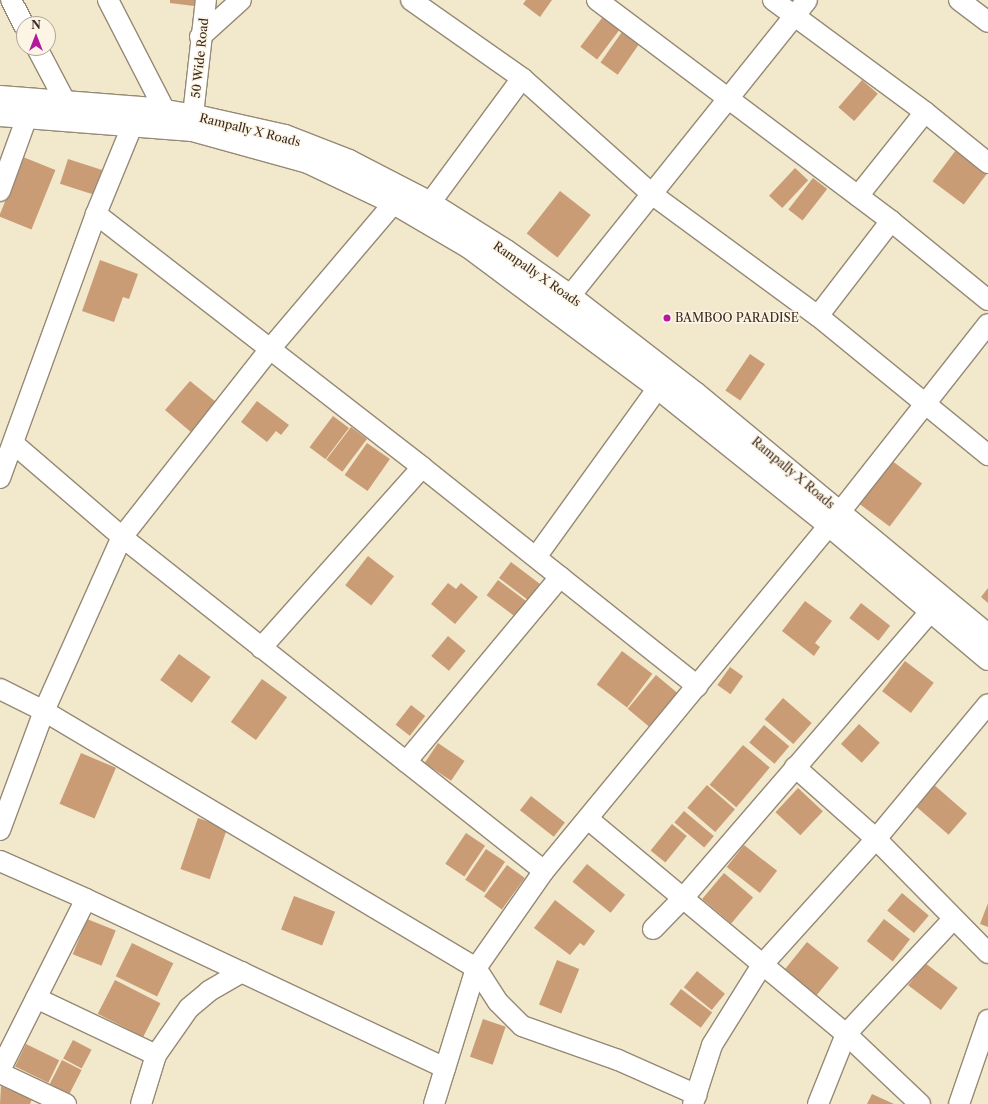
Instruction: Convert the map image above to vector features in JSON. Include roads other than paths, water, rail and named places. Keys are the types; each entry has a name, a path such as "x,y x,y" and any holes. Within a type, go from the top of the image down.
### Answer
{"main road":[{"name":"Rampally X Roads","path":"0,97 165,111 285,136 349,161 430,203 506,251 570,296 695,393 834,519 988,634"},
{"path":"0,115 133,124 192,130 308,162 394,203 469,247 834,519 931,611 988,659"}],"street":[{"path":"11,0 19,16"},
{"path":"108,0 165,111"},
{"name":"50 Wide Road","path":"194,116 200,37 206,0"},
{"path":"200,37 242,0"},
{"path":"411,0 522,78 653,195 818,316 988,455"},
{"path":"597,0 892,221 988,300"},
{"path":"773,0 793,17 925,112 988,163"},
{"path":"570,296 653,195 807,0"},
{"path":"959,0 988,22"},
{"path":"40,56 66,103"},
{"path":"430,203 522,78"},
{"path":"858,196 925,112"},
{"path":"0,190 27,117"},
{"path":"0,478 14,444 96,214 133,124"},
{"path":"0,830 44,711 122,537 270,349 394,203"},
{"path":"96,214 422,467 696,686"},
{"path":"818,316 892,221"},
{"path":"434,1104 476,968 544,871 834,519 988,324"},
{"path":"536,557 658,388"},
{"path":"14,444 122,537 544,871"},
{"path":"262,648 422,467"},
{"path":"406,762 560,577"},
{"path":"654,929 684,897 931,611"},
{"path":"0,689 44,711 476,968 498,1002 522,1026 618,1060 695,1100 712,1045 762,965 876,839 988,704"},
{"path":"795,767 876,839 988,953"},
{"path":"588,819 684,897 762,965 846,1034 920,1104"},
{"path":"0,861 86,899 445,1068"},
{"path":"66,1104 0,1072 86,899"},
{"path":"818,1104 846,1034 954,918"},
{"path":"141,1104 156,1055 189,1008 209,991 242,972"},
{"path":"36,998 156,1055"},
{"path":"959,1104 988,1020"}],"place":[{"name":"BAMBOO PARADISE","path":"667,318"}]}
